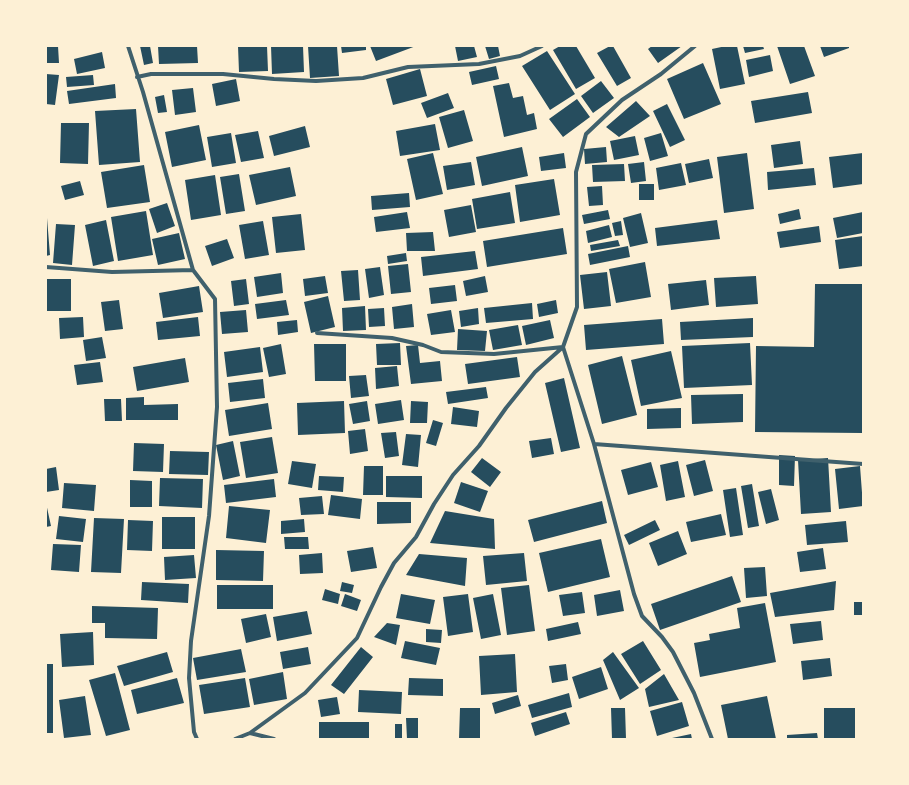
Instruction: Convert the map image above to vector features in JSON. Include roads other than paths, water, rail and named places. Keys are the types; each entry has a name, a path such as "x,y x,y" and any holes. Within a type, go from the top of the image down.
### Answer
{"street":[{"path":"128,46 173,194 193,270 215,299 216,407 209,516 191,641 188,678 194,732 197,739"},
{"path":"137,77 150,74 223,74 316,81 363,78 408,68 479,64 520,56 542,46"},
{"path":"236,739 250,733 305,693 357,638 394,563 416,537 434,504 453,475 479,446 506,408 535,372 563,347 577,307 576,172 586,134 622,100 661,74 695,46"},
{"path":"46,267 112,272 193,270"},
{"path":"317,333 392,338 423,345 441,352 494,354 563,347"},
{"path":"563,347 594,444 634,594 642,616 662,636 673,652 694,693 712,739"},
{"path":"594,444 863,464"},
{"path":"250,733 274,739"}]}
